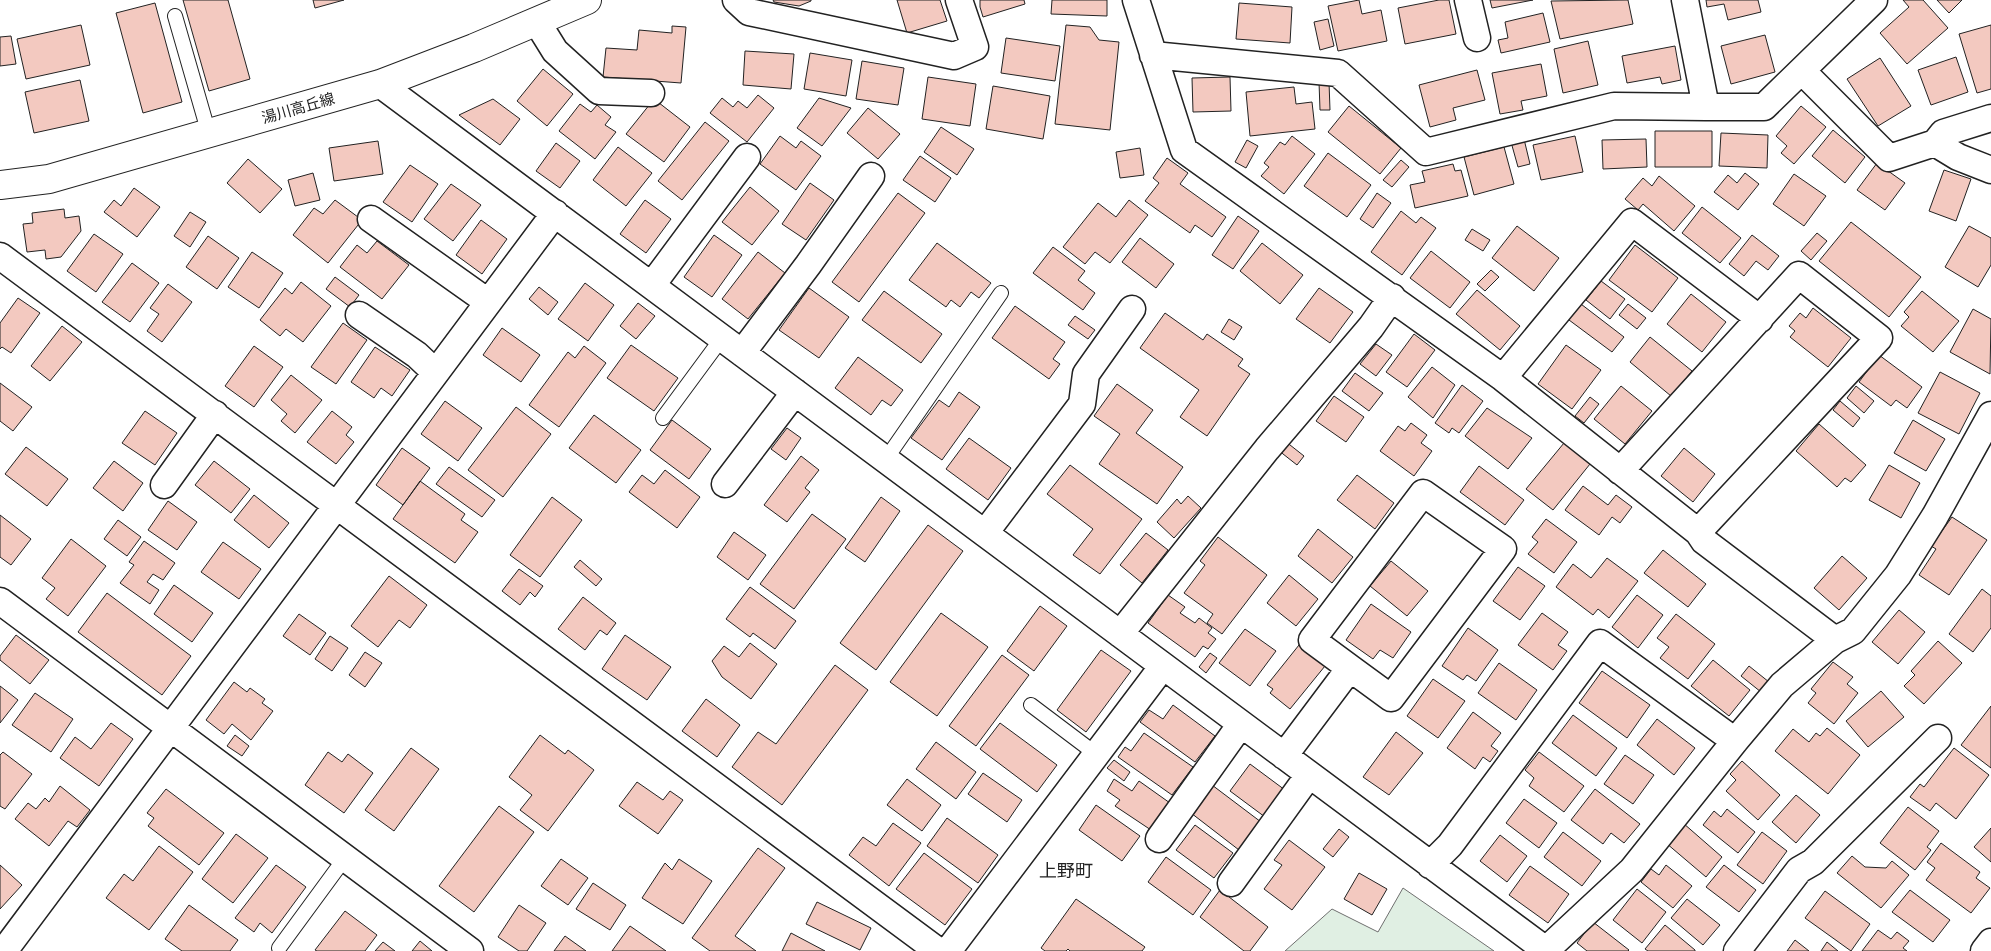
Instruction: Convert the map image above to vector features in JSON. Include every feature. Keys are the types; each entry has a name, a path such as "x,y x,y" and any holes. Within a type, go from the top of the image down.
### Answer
{"street":[{"name":"湯川高丘線","path":"0,185 49,180 380,84 588,0"},
{"path":"736,0 749,12 954,56 975,47 959,0"},
{"path":"1136,0 1184,150 1503,378 1698,532 1704,541 1835,640"},
{"path":"1468,0 1477,38"},
{"path":"1685,0 1706,107"},
{"path":"1153,56 1338,73 1426,152 1614,106 1764,108 1874,0"},
{"path":"536,22 555,51 599,91 652,93"},
{"path":"1802,71 1889,158 1935,143 1943,133 1991,118"},
{"path":"380,84 1546,951 1632,870 1782,685 1835,640 1854,631 1898,575 1935,516 1991,415"},
{"path":"1935,143 1958,157 1991,170"},
{"path":"652,285 747,157"},
{"path":"732,345 808,265 871,176"},
{"path":"4,951 555,213"},
{"path":"371,220 488,302"},
{"path":"1503,378 1632,222 1760,319"},
{"path":"0,256 938,951"},
{"path":"1620,471 1799,275 1880,338 1698,532"},
{"path":"1120,634 1267,449 1371,327 1392,298"},
{"path":"984,533 1082,404 1086,374 1132,309"},
{"path":"360,315 416,355 435,372"},
{"path":"725,484 795,392"},
{"path":"164,485 215,414"},
{"path":"1424,493 1503,549 1391,698 1350,668 1312,640 1424,493"},
{"path":"0,602 470,951"},
{"path":"1430,865 1450,845 1600,643 1735,741"},
{"path":"948,951 1163,666"},
{"path":"1284,756 1350,668"},
{"path":"1159,839 1242,724"},
{"path":"1737,951 1798,870 1813,862 1938,738"},
{"path":"1231,883 1309,775"},
{"path":"1984,951 1991,942"}],"lane":[{"path":"175,16 209,134"},
{"path":"886,460 1001,293"},
{"path":"663,418 732,345"},
{"path":"1031,705 1096,754"},
{"path":"279,948 344,858"}],"green space":[{"path":"1403,888 1494,951 1285,951 1332,909 1378,932"}],"building":[{"path":"183,0 228,0 250,79 209,91"},
{"path":"313,0 344,0 315,8"},
{"path":"773,0 811,1 799,6 774,2"},
{"path":"897,0 940,0 947,21 907,33"},
{"path":"980,0 1024,0 1025,4 983,17"},
{"path":"1052,0 1107,0 1107,16 1051,14"},
{"path":"1359,0 1362,14 1381,10 1387,41 1338,51 1328,6"},
{"path":"1439,0 1449,0 1456,34 1405,44 1398,8"},
{"path":"1490,0 1533,0 1492,8"},
{"path":"1628,0 1633,24 1560,39 1551,1"},
{"path":"1706,0 1758,0 1761,12 1728,20 1724,4 1707,7"},
{"path":"1903,0 1923,0 1948,28 1907,64 1880,33 1909,7"},
{"path":"1937,0 1962,0 1949,13"},
{"path":"155,3 182,102 143,113 116,13"},
{"path":"1239,3 1292,7 1290,43 1236,39"},
{"path":"1543,13 1550,42 1501,53 1498,40 1508,38 1505,22"},
{"path":"1328,19 1334,46 1320,50 1314,22"},
{"path":"81,25 90,65 26,79 17,39"},
{"path":"1066,25 1090,27 1099,40 1119,42 1110,130 1055,124"},
{"path":"1991,25 1991,89 1977,93 1959,34"},
{"path":"672,26 686,27 681,83 603,77 606,48 637,50 639,30 672,33"},
{"path":"1765,35 1775,72 1731,84 1721,46"},
{"path":"11,36 16,64 0,66 0,37"},
{"path":"1006,38 1060,46 1055,81 1001,73"},
{"path":"1588,41 1598,85 1563,93 1554,49"},
{"path":"1675,46 1681,80 1662,84 1660,77 1627,83 1622,56"},
{"path":"745,51 794,54 791,89 743,85"},
{"path":"810,53 852,60 846,96 804,89"},
{"path":"1956,57 1968,92 1931,105 1918,70"},
{"path":"1880,58 1911,106 1878,126 1847,79"},
{"path":"862,61 904,68 898,105 856,99"},
{"path":"1541,64 1547,96 1521,101 1523,110 1500,114 1492,73"},
{"path":"543,69 573,94 547,126 517,101"},
{"path":"1477,70 1485,100 1453,108 1456,120 1430,127 1419,85"},
{"path":"928,77 976,84 970,126 922,119"},
{"path":"1230,77 1231,111 1193,112 1192,78"},
{"path":"80,80 89,121 34,133 25,92"},
{"path":"1319,82 1329,82 1330,110 1320,110"},
{"path":"993,86 1050,96 1043,139 986,129"},
{"path":"1294,87 1296,104 1312,102 1315,129 1250,136 1246,92"},
{"path":"758,95 774,108 747,142 710,113 722,98 733,107 738,101 747,108"},
{"path":"819,98 851,108 822,146 797,128"},
{"path":"493,99 520,119 500,145 459,115"},
{"path":"654,99 690,127 664,162 626,134"},
{"path":"580,104 591,112 597,105 611,117 605,125 616,132 595,159 559,131"},
{"path":"1349,106 1401,148 1380,174 1328,132"},
{"path":"1801,106 1826,127 1794,164 1781,153 1787,146 1776,136"},
{"path":"868,108 900,134 878,159 847,133"},
{"path":"705,122 729,141 682,200 658,181"},
{"path":"941,127 974,149 957,175 924,152"},
{"path":"1833,130 1865,157 1845,183 1812,156"},
{"path":"1655,131 1712,131 1712,167 1655,167"},
{"path":"1721,133 1768,135 1767,168 1719,166"},
{"path":"780,136 796,148 801,141 821,156 796,190 760,164"},
{"path":"1292,136 1315,154 1284,194 1261,176 1269,167 1264,163 1280,142 1285,145"},
{"path":"1575,136 1583,172 1541,180 1533,145"},
{"path":"1524,139 1530,164 1518,167 1511,142"},
{"path":"1646,139 1647,167 1603,169 1602,140"},
{"path":"1247,140 1258,146 1246,168 1235,162"},
{"path":"378,141 383,174 334,181 329,148"},
{"path":"556,143 580,161 560,188 536,171"},
{"path":"618,147 652,173 626,206 593,180"},
{"path":"1504,147 1514,184 1474,195 1464,157"},
{"path":"1140,148 1144,175 1120,178 1116,152"},
{"path":"1328,153 1371,185 1347,217 1304,186"},
{"path":"920,156 951,178 935,202 903,180"},
{"path":"1167,158 1188,173 1180,184 1226,217 1212,237 1195,225 1190,233 1145,201 1159,183 1153,178"},
{"path":"248,159 282,189 260,213 227,183"},
{"path":"1401,160 1409,167 1392,187 1383,180"},
{"path":"1877,163 1905,183 1885,210 1857,190"},
{"path":"1453,164 1455,171 1461,170 1468,196 1415,208 1410,185 1425,182 1422,171"},
{"path":"410,165 438,184 412,222 383,202"},
{"path":"1944,170 1971,179 1956,221 1929,211"},
{"path":"313,173 320,200 295,206 288,180"},
{"path":"1745,173 1759,184 1738,210 1714,192 1728,175 1737,183"},
{"path":"1794,174 1826,196 1804,226 1773,204"},
{"path":"1659,176 1695,206 1674,231 1643,204 1638,210 1625,199 1643,178 1652,186"},
{"path":"810,183 834,200 806,240 782,224"},
{"path":"451,184 481,205 453,241 424,219"},
{"path":"750,187 779,211 752,245 722,222"},
{"path":"134,188 160,207 137,237 104,212 114,200 121,206"},
{"path":"898,193 925,213 859,302 832,282"},
{"path":"1377,193 1391,203 1373,228 1360,219"},
{"path":"335,200 362,220 328,263 293,235 314,208 323,214"},
{"path":"645,200 671,219 646,253 620,234"},
{"path":"1129,200 1148,215 1110,263 1095,252 1085,264 1063,247 1098,203 1116,217"},
{"path":"1702,207 1741,238 1720,263 1682,233"},
{"path":"64,209 65,218 79,216 81,231 61,257 46,259 45,250 27,252 23,224 33,223 32,213"},
{"path":"1401,211 1416,223 1421,217 1436,228 1402,275 1371,252"},
{"path":"190,212 206,222 190,247 174,236"},
{"path":"1238,216 1259,231 1233,269 1212,255"},
{"path":"481,220 507,239 482,274 456,255"},
{"path":"1851,222 1921,277 1889,317 1819,261"},
{"path":"1517,226 1559,258 1534,291 1492,258"},
{"path":"1969,226 1991,238 1991,265 1978,287 1945,267"},
{"path":"1472,229 1490,240 1483,251 1465,240"},
{"path":"1817,233 1827,241 1811,260 1801,251"},
{"path":"94,234 123,254 96,292 67,271"},
{"path":"714,235 742,255 712,297 684,277"},
{"path":"1752,235 1779,256 1768,270 1756,261 1744,276 1729,264"},
{"path":"208,236 239,258 217,289 186,267"},
{"path":"1140,238 1174,264 1156,288 1122,262"},
{"path":"377,241 409,265 382,299 340,267 357,245 367,253"},
{"path":"937,243 991,283 979,298 971,292 960,307 951,300 946,307 909,280"},
{"path":"1262,243 1303,275 1280,304 1240,271"},
{"path":"1635,245 1678,278 1652,312 1609,280"},
{"path":"1053,247 1085,271 1078,280 1095,293 1083,310 1033,273"},
{"path":"1431,251 1470,282 1450,308 1410,278"},
{"path":"252,252 283,273 259,308 228,287"},
{"path":"758,252 785,273 748,319 722,299"},
{"path":"132,263 159,283 130,322 102,302"},
{"path":"1491,270 1499,277 1485,291 1477,284"},
{"path":"335,277 359,295 350,307 326,289"},
{"path":"1601,281 1625,299 1610,319 1586,300"},
{"path":"301,282 331,306 303,342 286,329 280,336 260,320 285,288 292,294"},
{"path":"585,283 614,305 588,341 558,319"},
{"path":"168,284 192,302 162,342 147,331 159,314 150,308"},
{"path":"539,287 558,302 548,315 529,299"},
{"path":"809,288 849,317 819,358 779,330"},
{"path":"1319,288 1353,312 1330,343 1296,319"},
{"path":"1477,290 1520,326 1500,350 1456,314"},
{"path":"884,291 942,334 921,363 862,320"},
{"path":"1922,291 1959,321 1933,352 1901,326 1909,317 1904,312"},
{"path":"1691,294 1726,322 1702,352 1667,324"},
{"path":"18,298 40,313 11,353 2,347 0,349 0,323"},
{"path":"1577,301 1624,337 1612,352 1565,317"},
{"path":"638,303 655,316 636,339 620,326"},
{"path":"1628,304 1646,318 1637,329 1619,315"},
{"path":"1015,306 1065,342 1053,359 1060,364 1049,379 992,338"},
{"path":"1813,308 1851,338 1828,367 1790,337 1795,331 1789,326 1800,313 1806,318"},
{"path":"1973,309 1991,319 1990,374 1950,352"},
{"path":"1165,313 1203,340 1207,334 1243,359 1238,366 1250,374 1207,436 1180,417 1199,390 1140,348"},
{"path":"1075,316 1095,330 1088,339 1068,325"},
{"path":"1229,319 1242,327 1234,340 1221,332"},
{"path":"343,323 367,340 336,384 311,367"},
{"path":"62,326 82,342 50,381 31,366"},
{"path":"502,328 540,355 521,382 483,355"},
{"path":"1414,334 1435,350 1407,387 1386,372"},
{"path":"1650,337 1692,371 1671,396 1630,362"},
{"path":"1376,344 1392,355 1376,376 1360,364"},
{"path":"631,345 678,378 654,411 607,378"},
{"path":"1566,345 1601,370 1572,409 1538,384"},
{"path":"254,346 283,367 254,407 225,386"},
{"path":"584,346 606,363 559,427 529,405 568,352 575,358"},
{"path":"375,347 410,370 392,396 381,388 374,398 351,382"},
{"path":"1879,355 1922,387 1907,408 1896,400 1891,406 1859,382"},
{"path":"858,357 903,390 891,406 882,400 871,415 835,388"},
{"path":"1432,367 1455,385 1433,418 1408,397"},
{"path":"1940,372 1980,393 1959,434 1918,413"},
{"path":"1355,373 1383,393 1369,411 1342,391"},
{"path":"291,375 322,400 295,433 281,421 287,414 271,400"},
{"path":"0,383 32,407 13,431 0,421"},
{"path":"1117,384 1153,410 1136,433 1183,467 1157,504 1099,464 1120,434 1094,416"},
{"path":"1462,385 1483,401 1459,433 1452,428 1449,433 1435,423"},
{"path":"1621,386 1652,411 1625,444 1594,419"},
{"path":"1856,386 1874,401 1864,413 1847,398"},
{"path":"959,392 980,407 942,460 911,438 939,400 949,407"},
{"path":"1334,396 1364,417 1346,442 1316,421"},
{"path":"1590,397 1599,404 1584,423 1575,416"},
{"path":"445,401 482,428 458,461 421,434"},
{"path":"1840,401 1860,418 1853,427 1833,410"},
{"path":"516,407 551,434 503,497 468,470"},
{"path":"1487,408 1532,438 1508,469 1465,436"},
{"path":"145,411 177,433 155,465 122,443"},
{"path":"332,411 352,427 346,435 354,442 336,464 307,442"},
{"path":"594,415 641,450 616,483 569,448"},
{"path":"672,420 711,449 689,479 650,450"},
{"path":"1913,420 1945,439 1926,471 1894,453"},
{"path":"1411,423 1427,435 1421,443 1432,451 1414,476 1380,451 1398,426 1405,431"},
{"path":"1819,424 1866,465 1851,482 1845,478 1837,487 1796,451"},
{"path":"787,428 801,438 786,460 771,449"},
{"path":"969,438 1011,468 988,500 946,469"},
{"path":"1285,441 1304,456 1297,465 1278,450"},
{"path":"1564,443 1590,464 1553,510 1526,489"},
{"path":"26,447 68,479 47,506 5,474"},
{"path":"402,448 430,468 403,505 376,485"},
{"path":"1684,448 1715,474 1693,502 1661,476"},
{"path":"801,456 819,470 805,488 810,492 787,522 764,505"},
{"path":"114,461 143,483 123,511 93,488"},
{"path":"214,461 250,489 231,513 195,485"},
{"path":"1070,465 1142,519 1100,574 1073,555 1093,529 1047,494"},
{"path":"1889,465 1920,483 1901,518 1869,500"},
{"path":"1479,466 1524,500 1505,525 1460,492"},
{"path":"449,467 495,500 482,517 436,484"},
{"path":"665,470 700,497 677,528 629,492 642,475 654,484"},
{"path":"1357,475 1394,503 1375,529 1337,500"},
{"path":"420,481 465,514 461,520 478,532 455,563 393,519"},
{"path":"1583,486 1608,505 1616,495 1632,507 1620,523 1612,517 1599,535 1565,510"},
{"path":"254,495 289,523 269,548 234,520"},
{"path":"1188,496 1201,508 1174,538 1157,522 1177,499 1181,504"},
{"path":"552,497 582,520 540,577 510,555"},
{"path":"881,497 900,511 865,562 845,548"},
{"path":"168,501 197,522 177,550 148,530"},
{"path":"812,514 846,539 794,609 760,584"},
{"path":"0,515 31,539 11,565 0,557"},
{"path":"1952,517 1987,540 1949,595 1919,575 1936,549 1931,546"},
{"path":"1546,519 1577,542 1554,573 1528,554 1538,542 1532,537"},
{"path":"118,520 141,537 127,556 104,539"},
{"path":"928,525 963,551 876,670 840,643"},
{"path":"1318,529 1353,557 1332,583 1298,556"},
{"path":"734,532 766,555 748,580 717,557"},
{"path":"1146,533 1168,550 1142,583 1120,565"},
{"path":"1218,537 1267,575 1222,634 1207,623 1213,614 1184,593 1205,565 1200,561"},
{"path":"71,539 106,566 68,616 46,599 55,588 42,578"},
{"path":"144,541 175,563 163,580 153,574 147,582 159,590 150,604 120,583 134,565 129,562"},
{"path":"223,542 261,569 239,599 201,572"},
{"path":"1663,550 1706,584 1688,607 1644,573"},
{"path":"1842,556 1867,578 1839,610 1814,588"},
{"path":"1607,558 1638,581 1609,618 1598,609 1593,615 1556,587 1573,564 1591,578"},
{"path":"580,560 602,579 596,586 574,567"},
{"path":"1391,561 1428,591 1407,616 1370,586"},
{"path":"1518,567 1545,586 1520,620 1493,601"},
{"path":"519,569 543,586 535,597 530,592 520,605 502,591"},
{"path":"1289,575 1318,599 1296,626 1267,603"},
{"path":"389,576 427,605 410,628 399,620 378,647 351,626"},
{"path":"174,585 213,613 192,642 154,614"},
{"path":"750,587 796,621 775,649 753,633 750,637 726,619"},
{"path":"1982,589 1991,596 1991,628 1973,652 1949,634"},
{"path":"107,593 191,656 162,695 78,632"},
{"path":"1168,595 1185,607 1180,613 1195,623 1199,618 1212,628 1208,633 1216,639 1208,649 1203,646 1195,657 1148,623"},
{"path":"1637,595 1663,615 1638,648 1612,627"},
{"path":"583,597 616,623 607,635 600,630 585,650 558,629"},
{"path":"1371,604 1411,632 1393,658 1380,650 1373,659 1346,640"},
{"path":"1040,606 1067,626 1034,671 1007,651"},
{"path":"1899,610 1925,632 1898,664 1872,642"},
{"path":"941,613 988,647 937,716 890,682"},
{"path":"1542,613 1568,632 1558,645 1567,651 1553,670 1518,645"},
{"path":"299,614 326,633 310,655 283,636"},
{"path":"1676,614 1715,644 1688,679 1660,658 1669,647 1657,638"},
{"path":"1468,628 1498,650 1476,681 1467,675 1463,680 1442,666"},
{"path":"1245,629 1276,651 1250,686 1219,663"},
{"path":"16,635 49,660 30,684 0,660 0,656"},
{"path":"625,635 671,667 647,700 602,669"},
{"path":"330,636 348,648 332,671 315,659"},
{"path":"1938,641 1962,663 1924,704 1904,686 1915,675 1911,671"},
{"path":"750,643 777,664 751,699 722,677 712,661 724,646 739,657"},
{"path":"1299,645 1325,666 1290,709 1270,693 1273,689 1267,685"},
{"path":"1101,650 1131,671 1086,732 1057,710"},
{"path":"365,652 382,663 365,687 349,675"},
{"path":"1210,653 1217,658 1206,673 1199,667"},
{"path":"1002,655 1029,675 976,746 949,726"},
{"path":"1713,660 1750,690 1729,716 1691,686"},
{"path":"1833,662 1853,677 1847,684 1858,693 1834,724 1808,703 1816,693 1811,689"},
{"path":"1499,663 1537,690 1516,720 1478,693"},
{"path":"835,665 868,690 782,805 732,767 758,732 776,744"},
{"path":"1749,666 1769,682 1761,692 1741,676"},
{"path":"1602,671 1650,705 1627,738 1579,703"},
{"path":"1433,679 1465,701 1438,738 1407,716"},
{"path":"234,682 247,692 250,688 265,699 262,703 273,711 251,740 232,724 224,734 206,720"},
{"path":"0,686 18,700 0,723"},
{"path":"1881,691 1904,717 1868,747 1846,721"},
{"path":"35,693 73,719 51,752 12,725"},
{"path":"706,699 740,725 717,757 682,731"},
{"path":"1173,705 1215,736 1195,762 1140,722 1149,710 1163,719"},
{"path":"1991,706 1991,768 1961,745"},
{"path":"1473,712 1501,733 1491,746 1498,751 1490,762 1483,757 1475,769 1447,748"},
{"path":"1573,715 1617,748 1596,776 1552,743"},
{"path":"1657,719 1695,748 1674,775 1637,745"},
{"path":"111,723 133,739 99,786 60,758 75,737 91,749"},
{"path":"1000,723 1057,765 1037,792 980,749"},
{"path":"1827,728 1860,755 1828,794 1775,751 1793,729 1809,742 1816,733 1820,736"},
{"path":"1396,732 1423,753 1389,795 1363,777"},
{"path":"1144,733 1193,767 1172,795 1118,757 1125,747 1131,751"},
{"path":"235,735 249,746 242,756 227,746"},
{"path":"540,735 565,754 568,750 594,770 548,831 520,810 532,795 509,777"},
{"path":"936,742 976,772 956,799 916,769"},
{"path":"411,748 439,769 394,831 365,810"},
{"path":"1954,748 1989,775 1956,819 1936,803 1930,811 1910,797 1920,784 1924,787"},
{"path":"3,752 32,774 5,809 0,806 0,755"},
{"path":"328,752 342,762 348,754 373,773 344,813 305,785"},
{"path":"1539,752 1584,786 1564,812 1529,786 1534,778 1525,770"},
{"path":"1625,755 1654,775 1633,804 1604,784"},
{"path":"1114,760 1130,772 1124,781 1107,768"},
{"path":"1742,761 1780,795 1758,820 1726,791 1736,780 1730,774"},
{"path":"1250,764 1285,790 1265,817 1230,791"},
{"path":"983,773 1022,800 1007,822 968,794"},
{"path":"907,779 941,805 922,831 887,805"},
{"path":"1114,779 1132,791 1139,781 1170,803 1151,830 1115,806 1120,800 1107,791"},
{"path":"637,782 663,800 670,791 683,800 658,834 619,806"},
{"path":"1212,785 1261,822 1239,850 1191,813"},
{"path":"60,786 90,810 77,827 68,821 49,846 15,819 28,803 36,809 45,798 49,802"},
{"path":"166,789 224,833 199,865 148,826 154,818 147,813"},
{"path":"1595,789 1640,824 1624,843 1611,833 1603,844 1571,820"},
{"path":"1796,795 1820,815 1796,843 1772,822"},
{"path":"1524,799 1557,823 1539,848 1506,823"},
{"path":"1096,805 1140,836 1122,861 1079,830"},
{"path":"499,806 534,832 474,912 439,886"},
{"path":"1908,807 1939,831 1927,847 1931,850 1915,870 1880,843"},
{"path":"1727,809 1755,832 1738,853 1703,825 1714,811 1721,817"},
{"path":"947,818 998,855 978,883 927,846"},
{"path":"893,823 921,843 889,886 849,855 863,837 876,846"},
{"path":"1683,823 1722,857 1706,877 1666,843"},
{"path":"1195,825 1233,853 1214,878 1176,850"},
{"path":"1991,828 1991,862 1974,847"},
{"path":"1339,829 1349,837 1333,857 1323,849"},
{"path":"1563,832 1601,861 1582,886 1544,857"},
{"path":"1762,832 1787,851 1763,884 1737,865"},
{"path":"236,834 268,858 233,903 202,879"},
{"path":"1500,835 1527,856 1507,882 1480,861"},
{"path":"1289,840 1325,867 1292,910 1264,889 1282,865 1274,860"},
{"path":"1941,843 1980,872 1976,878 1990,888 1971,913 1926,880 1935,868 1927,862"},
{"path":"159,846 193,872 149,930 106,898 124,874 133,881"},
{"path":"758,848 785,868 735,936 756,951 710,951 692,938"},
{"path":"924,853 972,889 945,925 896,889"},
{"path":"1852,856 1865,867 1886,868 1892,861 1909,875 1881,908 1837,873"},
{"path":"1166,857 1211,890 1193,915 1148,882"},
{"path":"561,859 588,878 568,905 541,886"},
{"path":"679,859 712,881 683,924 642,898 665,863 672,870"},
{"path":"0,865 22,885 0,909"},
{"path":"276,865 306,887 272,933 260,923 254,932 235,918"},
{"path":"1666,865 1692,886 1673,908 1641,882 1651,869 1659,875"},
{"path":"1724,865 1756,890 1739,912 1706,887"},
{"path":"1530,866 1569,894 1548,923 1509,895"},
{"path":"1359,873 1387,889 1372,915 1344,899"},
{"path":"593,883 626,905 610,930 576,909"},
{"path":"1637,889 1666,912 1642,943 1613,920"},
{"path":"1220,890 1268,927 1250,951 1244,951 1200,917"},
{"path":"1910,890 1950,920 1933,942 1892,912"},
{"path":"1825,891 1870,924 1851,951 1805,918"},
{"path":"1076,899 1145,947 1142,951 1070,951 1068,949 1066,951 1045,951 1041,948"},
{"path":"1687,899 1720,925 1703,945 1671,918"},
{"path":"817,902 871,928 860,950 806,924"},
{"path":"189,905 238,940 230,951 182,951 165,939"},
{"path":"519,905 546,923 527,951 519,951 498,937"},
{"path":"345,911 377,935 365,951 315,950"},
{"path":"1593,922 1629,950 1587,951 1577,943"},
{"path":"1665,925 1695,951 1648,951 1645,949"},
{"path":"630,926 666,951 612,951"},
{"path":"1878,930 1891,939 1897,932 1909,941 1903,948 1907,951 1862,951"},
{"path":"791,933 825,951 782,951"},
{"path":"565,936 586,951 554,951"},
{"path":"1795,940 1809,951 1787,951"},
{"path":"420,941 432,951 412,951"},
{"path":"383,942 395,951 375,951"},
{"path":"1827,942 1838,951 1821,951"}],"district":[{"name":"上野町","path":"1066,871"}]}
